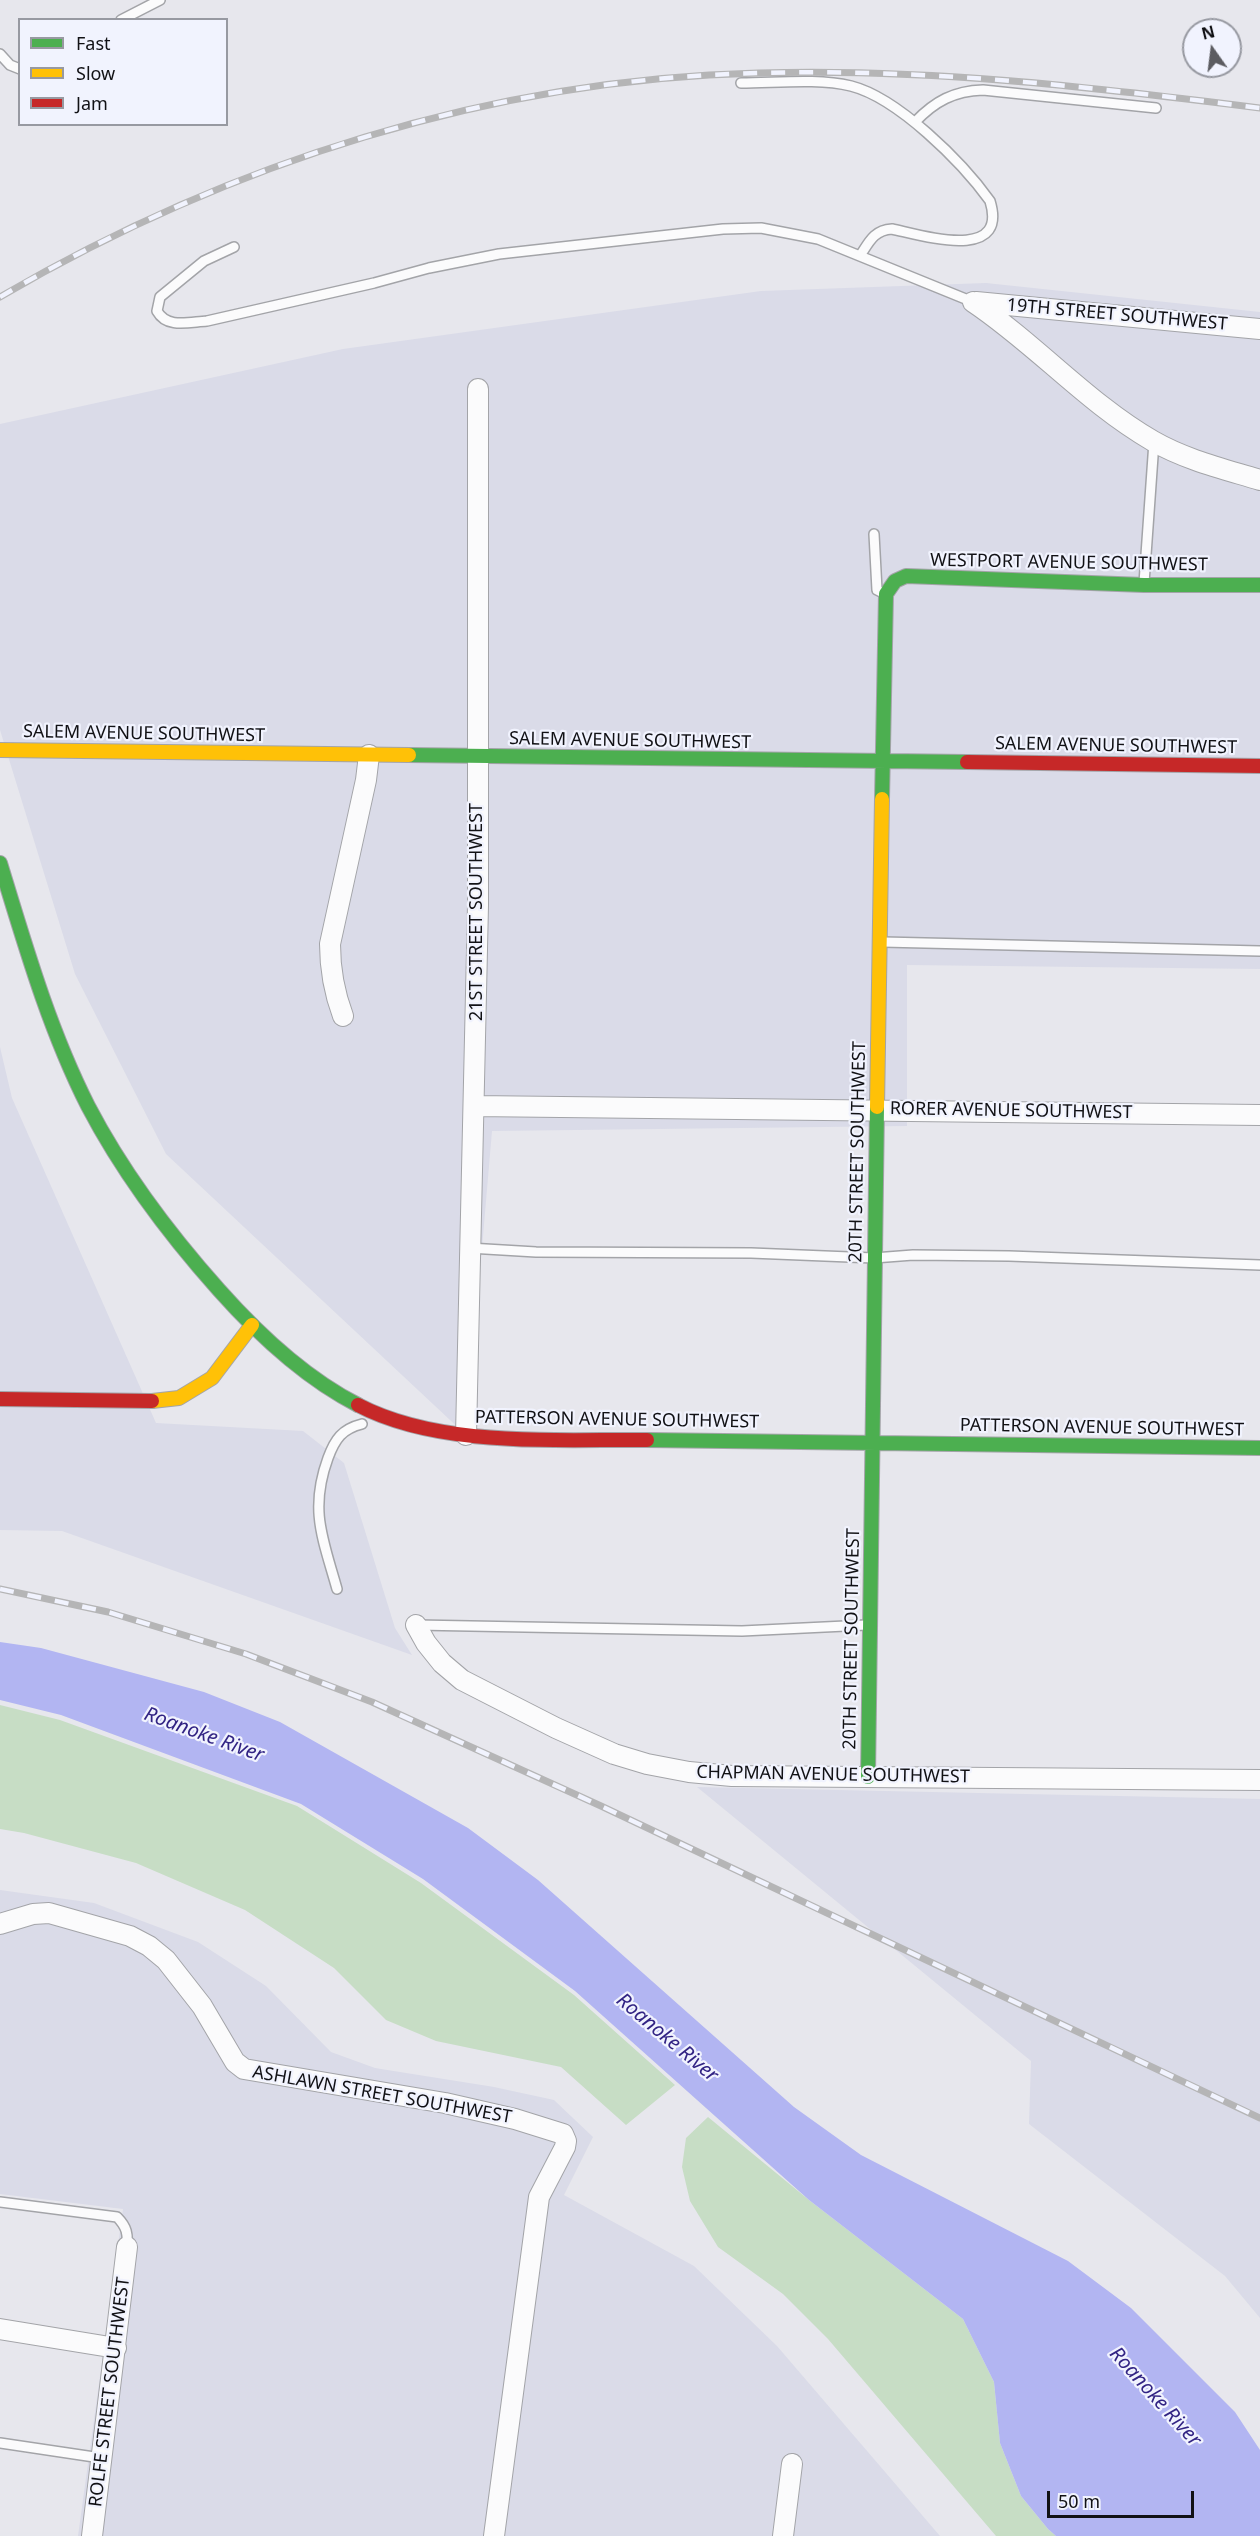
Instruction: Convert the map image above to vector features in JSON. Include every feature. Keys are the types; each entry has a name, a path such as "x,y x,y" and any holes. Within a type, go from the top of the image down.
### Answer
{"street":[{"name":"19TH STREET SOUTHWEST","path":"973,302 1260,329"},
{"path":"973,302 1123,422 1154,442 1180,454 1260,480"},
{"name":"21ST STREET SOUTHWEST","path":"466,1435 478,905 478,389"},
{"name":"WESTPORT AVENUE SOUTHWEST","path":"886,594 895,581 906,576 1144,585 1260,585"},
{"name":"20TH STREET SOUTHWEST","path":"868,1777 871,1443 886,594"},
{"name":"SALEM AVENUE SOUTHWEST","path":"0,750 1260,766"},
{"path":"343,1016 334,992 330,970 330,944 366,780 369,755"},
{"name":"PATTERSON AVENUE SOUTHWEST","path":"0,863 57,1034 105,1138 171,1233 208,1278 252,1325 288,1358 365,1418 466,1435 541,1439 1260,1448"},
{"name":"RORER AVENUE SOUTHWEST","path":"474,1106 1260,1115"},
{"path":"0,1399 140,1403 179,1398 212,1378 252,1325"},
{"name":"CHAPMAN AVENUE SOUTHWEST","path":"416,1625 426,1643 442,1663 462,1680 556,1728 615,1754 689,1772 732,1776 1260,1780"},
{"name":"ASHLAWN STREET SOUTHWEST","path":"0,1924 33,1914 49,1913 130,1936 149,1946 166,1960 202,2006 235,2062 252,2072 445,2103 515,2119 563,2134 566,2141 565,2147 539,2197 494,2536"},
{"name":"ROLFE STREET SOUTHWEST","path":"92,2536 127,2247"},
{"path":"0,2330 116,2348"},
{"path":"783,2536 792,2464"}],"lane":[{"path":"125,18 160,0"},
{"path":"0,54 10,65 18,68"},
{"path":"741,82 826,83 851,86 892,105 915,122 986,195 994,212 991,225 986,233 972,240 958,242 892,229 882,230 873,235 860,256"},
{"path":"915,122 931,106 950,95 968,90 1156,108"},
{"path":"234,247 204,261 160,297 157,311 161,319 183,323 207,321 374,283 429,268 499,254 723,229 761,228 794,232 818,239 973,302"},
{"path":"1144,585 1154,442"},
{"name":"20TH STREET SOUTHWEST","path":"874,534 877,590 886,594"},
{"path":"880,941 1260,951"},
{"path":"469,1248 536,1252 751,1253 874,1258 912,1255 1009,1256 1260,1265"},
{"path":"337,1589 321,1530 317,1502 322,1476 339,1435 365,1418"},
{"path":"416,1625 742,1631 870,1625"},
{"path":"0,2202 117,2217 124,2225 128,2235 127,2247"},
{"path":"0,2443 101,2458"}],"shaded area":[{"path":"986,283 1260,312 1260,969 907,965 907,1126 492,1131 466,1435 166,1154 75,974 0,730 0,424 343,349 761,291"},
{"path":"0,1047 12,1098 156,1423 303,1431 344,1463 395,1628 412,1655 62,1531 0,1530"},
{"path":"697,1787 1260,1799 1260,2318 1225,2276 1029,2124 1031,2061"},
{"path":"0,1890 94,1903 198,1942 266,1986 331,2052 375,2068 494,2087 554,2100 593,2137 564,2195 694,2266 777,2346 940,2536 78,2536 123,2209 0,2194"}],"green space":[{"path":"0,1705 60,1720 297,1806 421,1883 574,1995 675,2085 626,2125 561,2067 436,2041 386,2020 334,1968 245,1910 136,1863 24,1833 0,1829"},
{"path":"708,2117 809,2200 963,2319 994,2382 1000,2443 1021,2496 1056,2536 996,2536 828,2339 783,2294 718,2247 690,2201 682,2167 686,2138"}],"water":[{"name":"Roanoke River","path":"0,1642 41,1648 204,1692 280,1722 468,1828 538,1880 794,2107 861,2155 1068,2261 1131,2308 1235,2412 1260,2450 1260,2536 1056,2536 1021,2496 1000,2443 994,2382 963,2319 809,2200 575,1991 423,1879 301,1804 61,1715 0,1700"}],"railway":[{"path":"0,297 87,249 178,206 270,169 365,137 461,111 559,92 658,79 758,73 884,73 1072,86 1260,108"},
{"path":"0,1589 108,1612 246,1654 372,1702 601,1806 1260,2118"}],"traffic: fast":[{"path":"882,799 886,594 895,581 906,576 1144,585 1260,585"},
{"path":"409,755 967,762"},
{"path":"0,863 61,1047 88,1106 116,1155 182,1247 250,1323 301,1369 358,1405"},
{"path":"868,1777 877,1107"},
{"path":"647,1440 1260,1448"}],"traffic: slow":[{"path":"0,750 409,755"},
{"path":"877,1107 882,799"},
{"path":"152,1401 179,1398 212,1378 252,1325"}],"traffic: jam":[{"path":"967,762 1260,766"},
{"path":"0,1399 152,1401"},
{"path":"358,1405 390,1419 462,1435 538,1440 647,1440"}]}
